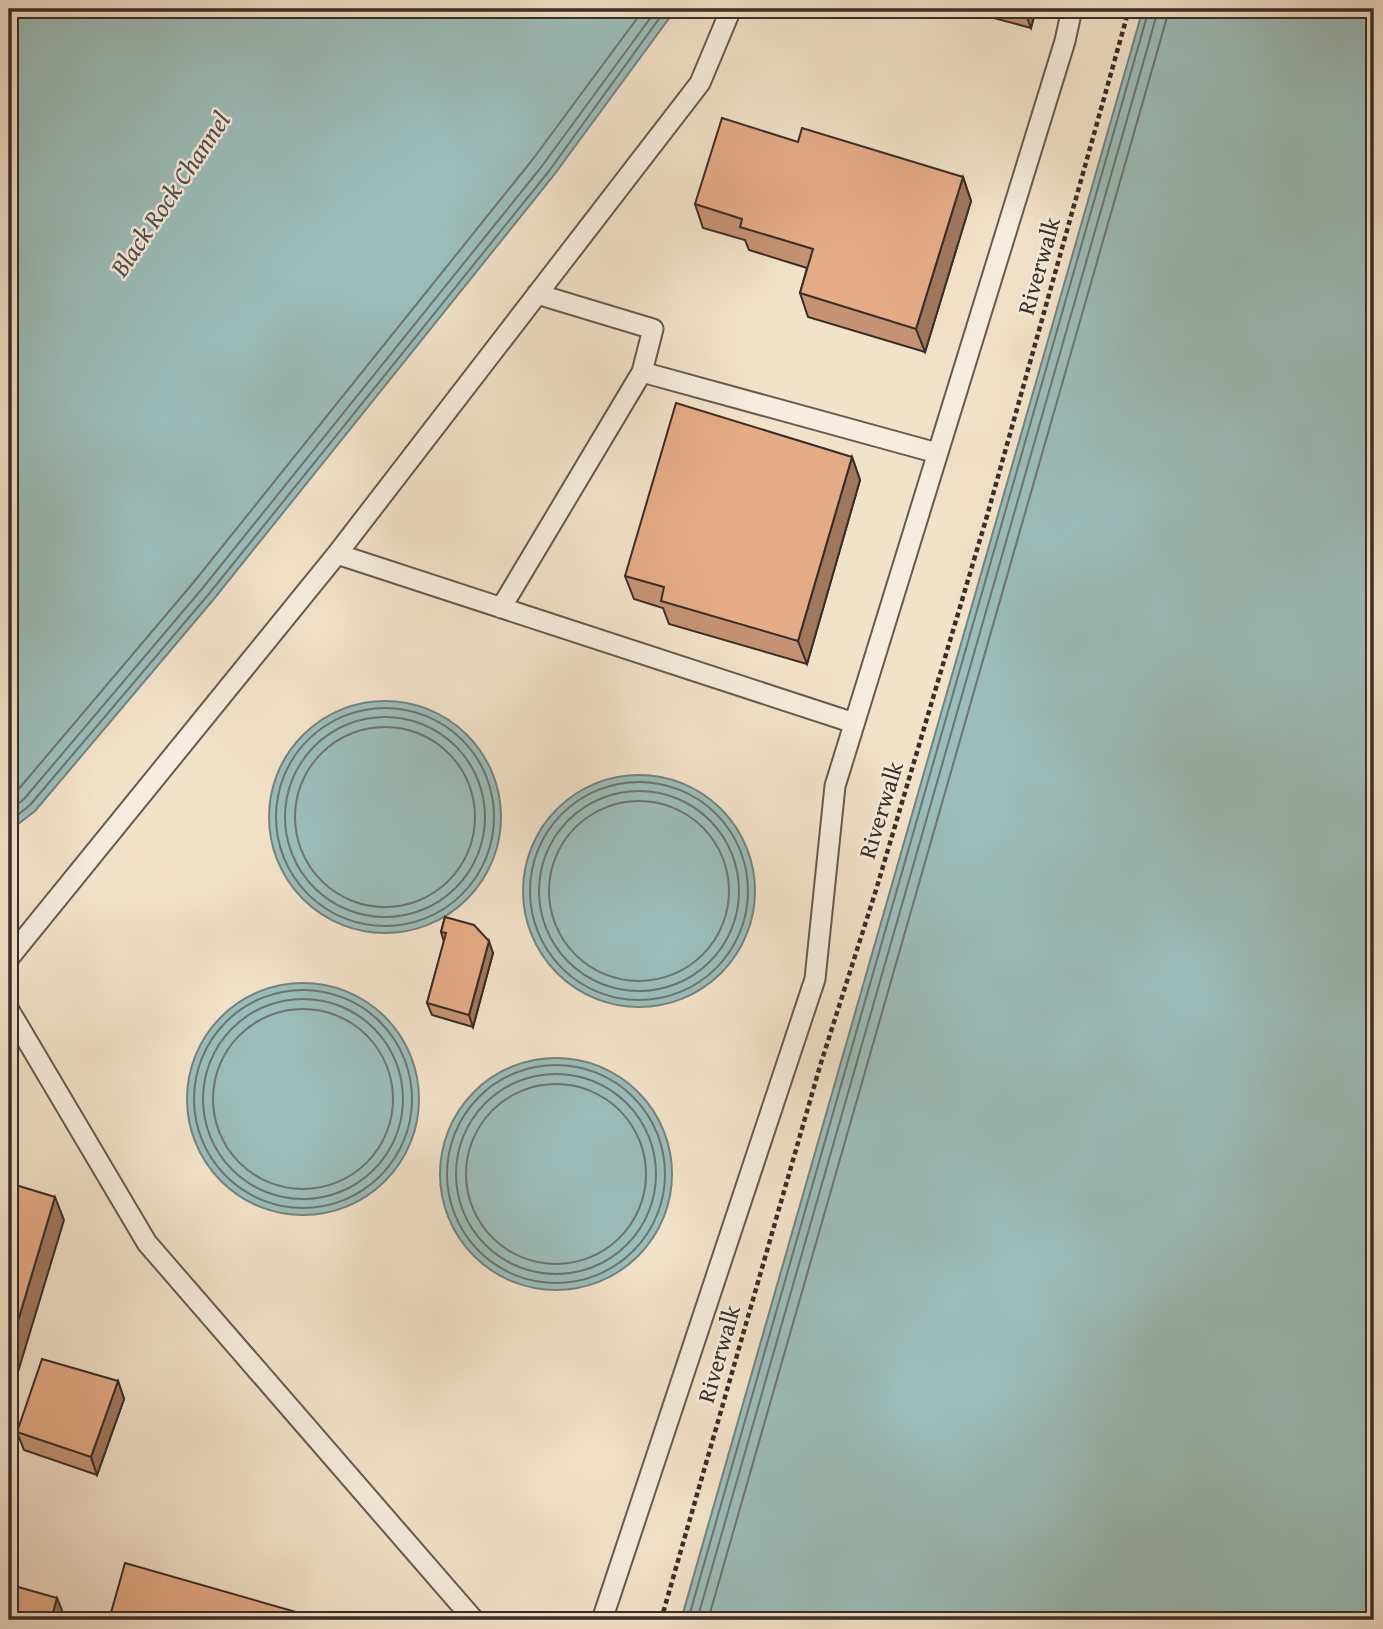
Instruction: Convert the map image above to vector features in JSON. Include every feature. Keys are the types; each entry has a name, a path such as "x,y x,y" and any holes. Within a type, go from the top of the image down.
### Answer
{"lane":[{"path":"9,958 337,554 700,83 731,9"},
{"path":"602,1620 815,979 835,786 1065,41 1072,9"},
{"path":"501,608 642,372 653,329 537,294"},
{"path":"642,372 937,453"},
{"path":"337,554 854,723"},
{"path":"9,1010 147,1243 474,1620"}],"path":[{"name":"Riverwalk","path":"661,1620 820,1066 876,890 987,516 1129,9"}],"water":[{"name":"Black Rock Channel","path":"9,9 674,9 554,175 213,600 35,811 9,831"},
{"path":"1143,9 1374,9 1374,1620 681,1620"},
{"path":"385,701 408,703 440,715 459,727 475,743 496,783 501,817 499,840 487,872 475,891 459,907 419,928 385,933 362,931 330,919 311,907 295,891 274,851 269,817 271,794 283,762 295,743 311,727 351,706"},
{"path":"639,775 662,777 694,789 713,801 729,817 750,857 755,891 753,914 741,946 729,965 713,981 673,1002 639,1007 616,1005 584,993 565,981 549,965 528,925 523,891 525,868 537,836 549,817 565,801 605,780"},
{"path":"303,983 326,985 358,997 377,1009 393,1025 414,1065 419,1099 417,1122 405,1154 393,1173 377,1189 337,1210 303,1215 280,1213 248,1201 229,1189 213,1173 192,1133 187,1099 189,1076 201,1044 213,1025 229,1009 269,988"},
{"path":"556,1058 579,1060 611,1072 630,1084 646,1100 667,1140 672,1174 670,1197 658,1229 646,1248 630,1264 590,1285 556,1290 533,1288 501,1276 482,1264 466,1248 445,1208 440,1174 442,1151 454,1119 466,1100 482,1084 522,1063"}],"building":[{"path":"722,118 798,142 802,128 963,177 916,329 800,293 813,249 740,227 742,219 695,204"},
{"path":"676,403 852,457 798,641 661,601 664,587 625,576"},
{"path":"445,917 474,925 489,941 469,1015 427,1003 446,933 441,932"},
{"path":"9,1183 55,1197 9,1351"},
{"path":"42,1359 118,1381 91,1457 17,1432"},
{"path":"125,1563 324,1620 109,1620"},
{"path":"11,1585 57,1598 51,1620 9,1619"}]}
